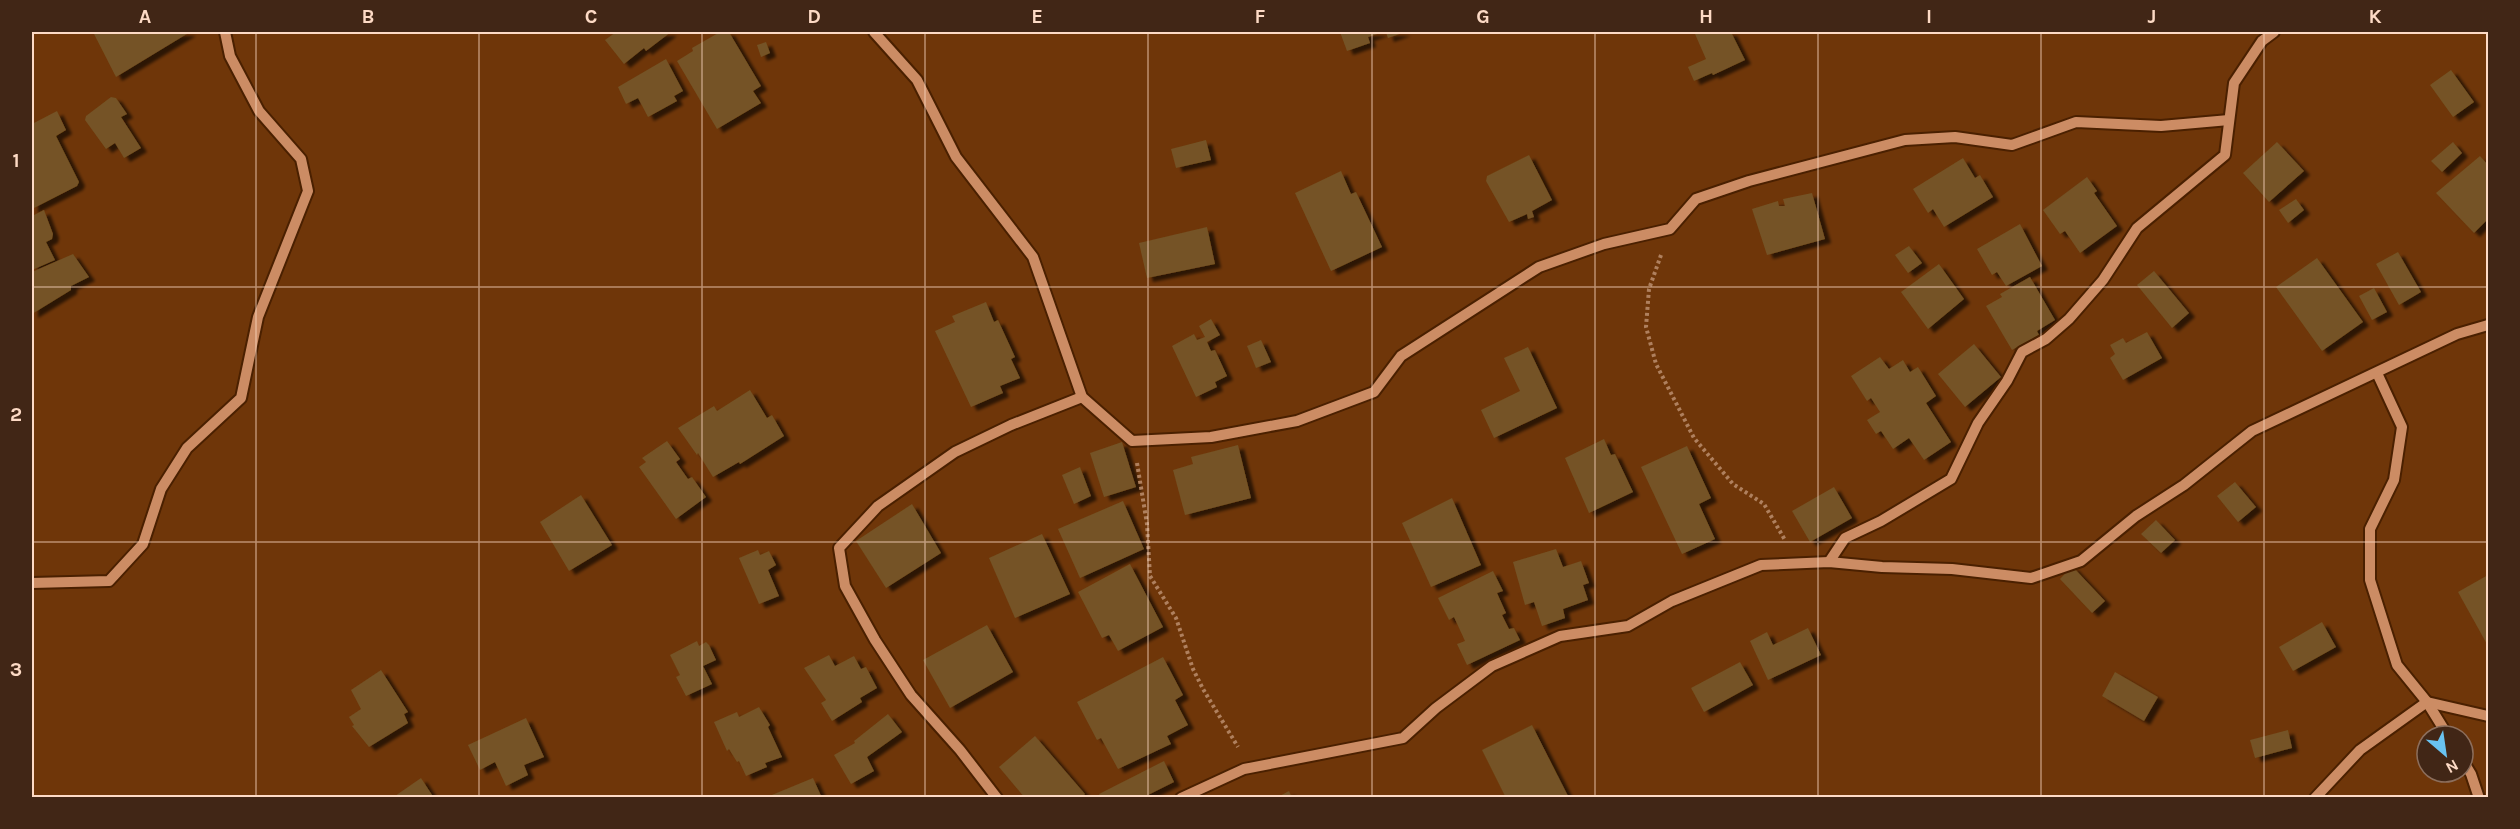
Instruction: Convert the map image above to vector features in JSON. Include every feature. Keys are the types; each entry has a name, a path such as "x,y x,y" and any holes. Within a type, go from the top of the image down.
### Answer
{"street":[{"path":"32,583 61,580 109,581 143,544 161,489 188,448 241,398 258,317 308,191 301,159 259,111 230,56 225,32"},
{"path":"874,32 917,80 956,157 1033,257 1082,397 1132,441 1211,437 1297,421 1374,392 1401,356 1539,267 1604,244 1670,229 1696,199 1749,181 1905,140 1955,137 2012,145 2076,122 2161,126 2229,120"},
{"path":"1829,562 1845,538 1881,521 1951,479 1978,423 2007,381 2022,352 2046,339 2068,319 2103,280 2137,228 2225,155 2234,83 2262,41 2274,32"},
{"path":"1181,798 1249,769 1403,738 1436,708 1492,666 1560,636 1628,626 1672,601 1761,565 1829,562 1882,567 1952,568 2031,578 2081,561 2136,516 2184,485 2252,431 2457,334 2488,325"},
{"path":"2377,373 2402,427 2394,480 2370,529 2370,580 2397,665 2427,702 2441,724"},
{"path":"997,798 960,750 911,695 875,640 845,586 839,548 878,506 955,452 1011,425 1082,397"},
{"path":"2315,798 2360,750 2427,702 2488,717"}],"path":[{"path":"1670,229 1649,289 1646,327 1656,364 1694,438 1733,484 1764,504 1780,527 1794,563"},
{"path":"1132,441 1141,479 1150,576 1176,618 1193,669 1203,689 1246,759 1249,769"}],"building":[{"path":"93,32 190,32 116,77"},
{"path":"616,32 671,32 646,51 644,48 624,64 605,40"},
{"path":"720,32 729,32 761,86 753,91 761,103 717,129 677,61 693,51 692,48"},
{"path":"1340,32 1383,32 1368,37 1370,43 1347,51"},
{"path":"1386,32 1405,32 1388,38"},
{"path":"1731,32 1745,60 1694,81 1688,67 1706,59 1695,34"},
{"path":"766,42 770,53 761,57 757,45"},
{"path":"666,59 683,91 674,96 677,101 648,117 638,98 626,104 618,87"},
{"path":"2451,70 2474,102 2453,117 2430,85"},
{"path":"111,97 116,98 127,114 121,117 141,148 124,158 115,143 106,149 85,120 86,116"},
{"path":"57,111 66,130 56,136 79,182 77,186 32,209 32,124"},
{"path":"1206,140 1211,160 1176,168 1171,149"},
{"path":"2277,142 2304,171 2269,202 2243,173"},
{"path":"2453,142 2462,153 2442,172 2431,161"},
{"path":"1529,155 1552,200 1532,211 1534,217 1528,219 1527,214 1509,222 1486,181 1487,176"},
{"path":"2480,156 2488,165 2488,219 2474,233 2436,193"},
{"path":"1963,158 1975,178 1980,175 1993,197 1944,227 1933,209 1928,213 1913,189"},
{"path":"1341,171 1351,194 1356,192 1382,247 1331,271 1295,193"},
{"path":"2087,177 2097,191 2094,193 2117,226 2080,253 2065,231 2060,234 2043,210"},
{"path":"1812,193 1825,239 1767,255 1752,209 1778,201 1779,206 1785,206 1783,199"},
{"path":"2296,199 2304,210 2288,223 2279,210"},
{"path":"44,210 53,234 52,239 46,242 55,260 32,270 32,216"},
{"path":"2020,224 2042,266 2006,286 1997,272 1992,275 1977,249"},
{"path":"1207,227 1215,264 1147,278 1139,243"},
{"path":"1909,246 1922,263 1908,273 1895,255"},
{"path":"2398,252 2421,292 2399,305 2376,264"},
{"path":"73,254 89,277 71,286 71,290 32,314 32,272"},
{"path":"2317,258 2363,322 2322,351 2276,287"},
{"path":"1939,264 1964,299 1928,329 1901,292"},
{"path":"2154,271 2189,313 2172,328 2137,285"},
{"path":"2030,277 2055,320 2037,331 2039,335 2012,350 1986,306 2002,297 2000,294"},
{"path":"2374,288 2387,312 2372,320 2359,296"},
{"path":"986,302 994,322 998,320 1015,357 1011,359 1020,378 1000,386 1003,393 971,407 935,331 955,322 952,316"},
{"path":"1211,319 1220,335 1207,342 1211,351 1215,350 1227,376 1215,382 1217,387 1196,397 1172,346 1194,334 1197,340 1205,337 1199,326"},
{"path":"2147,332 2162,358 2123,380 2110,358 2115,354 2110,345 2123,338 2126,343"},
{"path":"1261,340 1271,362 1256,368 1247,346"},
{"path":"1974,344 2001,377 1965,407 1938,374"},
{"path":"1528,347 1557,408 1494,438 1481,410 1520,391 1504,358"},
{"path":"1880,357 1889,369 1903,360 1910,372 1918,367 1936,396 1926,403 1951,442 1924,460 1909,438 1893,449 1881,431 1876,434 1867,420 1880,412 1871,398 1867,401 1851,376"},
{"path":"750,390 767,418 772,415 784,436 740,464 739,462 713,477 678,428 714,406 717,411"},
{"path":"1604,439 1611,455 1615,454 1633,492 1589,513 1565,458"},
{"path":"667,441 680,459 676,462 688,479 692,477 706,497 676,519 639,467 646,462 642,458"},
{"path":"1122,442 1136,487 1104,497 1090,453"},
{"path":"1238,445 1251,498 1185,515 1173,470 1193,464 1191,457"},
{"path":"1687,446 1711,498 1699,504 1715,539 1682,554 1641,467"},
{"path":"1080,467 1091,496 1074,504 1062,475"},
{"path":"2235,482 2256,507 2238,522 2217,496"},
{"path":"1834,487 1852,518 1810,542 1792,511"},
{"path":"581,495 612,545 569,571 540,522"},
{"path":"1452,498 1481,565 1431,587 1402,523"},
{"path":"1123,501 1144,549 1080,578 1058,529"},
{"path":"912,504 941,553 886,588 856,541"},
{"path":"2156,520 2175,540 2161,553 2141,534"},
{"path":"1042,534 1070,594 1015,618 989,558"},
{"path":"1556,549 1563,567 1581,561 1589,583 1583,585 1588,600 1563,609 1565,618 1542,626 1534,602 1525,605 1513,562"},
{"path":"758,550 760,555 769,551 776,565 768,570 779,596 759,604 739,558"},
{"path":"1130,564 1163,627 1118,651 1109,635 1102,638 1078,592"},
{"path":"2072,566 2105,601 2092,613 2060,579"},
{"path":"1493,571 1503,591 1497,593 1506,613 1502,615 1509,629 1514,628 1520,640 1467,665 1457,644 1465,641 1454,617 1449,620 1438,598"},
{"path":"2488,575 2488,646 2458,592"},
{"path":"2322,622 2336,647 2293,671 2279,647"},
{"path":"987,625 1013,672 950,708 923,660"},
{"path":"1808,628 1821,655 1768,680 1750,641 1767,632 1773,645"},
{"path":"697,641 699,646 706,642 709,645 716,660 703,666 712,684 686,696 676,677 680,675 670,655"},
{"path":"829,655 835,666 854,656 861,669 866,667 877,688 860,698 862,702 832,721 821,703 826,700 804,668"},
{"path":"1163,657 1183,695 1175,700 1188,725 1167,736 1171,744 1118,769 1101,738 1097,740 1077,702"},
{"path":"1740,662 1753,685 1704,712 1691,688"},
{"path":"381,670 408,712 404,714 408,723 369,747 352,726 354,725 349,717 361,709 351,690"},
{"path":"2115,672 2158,697 2144,721 2102,696"},
{"path":"759,707 770,725 768,727 782,757 765,763 767,767 746,776 739,761 737,762 729,749 727,751 714,722 737,712 739,717"},
{"path":"888,714 902,732 867,757 874,771 851,784 834,755 855,743 854,741"},
{"path":"526,718 544,757 524,765 528,775 506,786 495,762 480,770 468,745"},
{"path":"1532,725 1569,798 1506,798 1482,750"},
{"path":"2288,730 2292,748 2255,758 2250,740"},
{"path":"1035,736 1085,794 1081,798 1025,798 999,767"},
{"path":"1164,761 1174,782 1142,798 1101,798 1099,794"},
{"path":"421,778 434,798 396,798 395,796"},
{"path":"813,778 822,798 767,798 767,797"},
{"path":"1289,791 1292,798 1276,798"}]}
